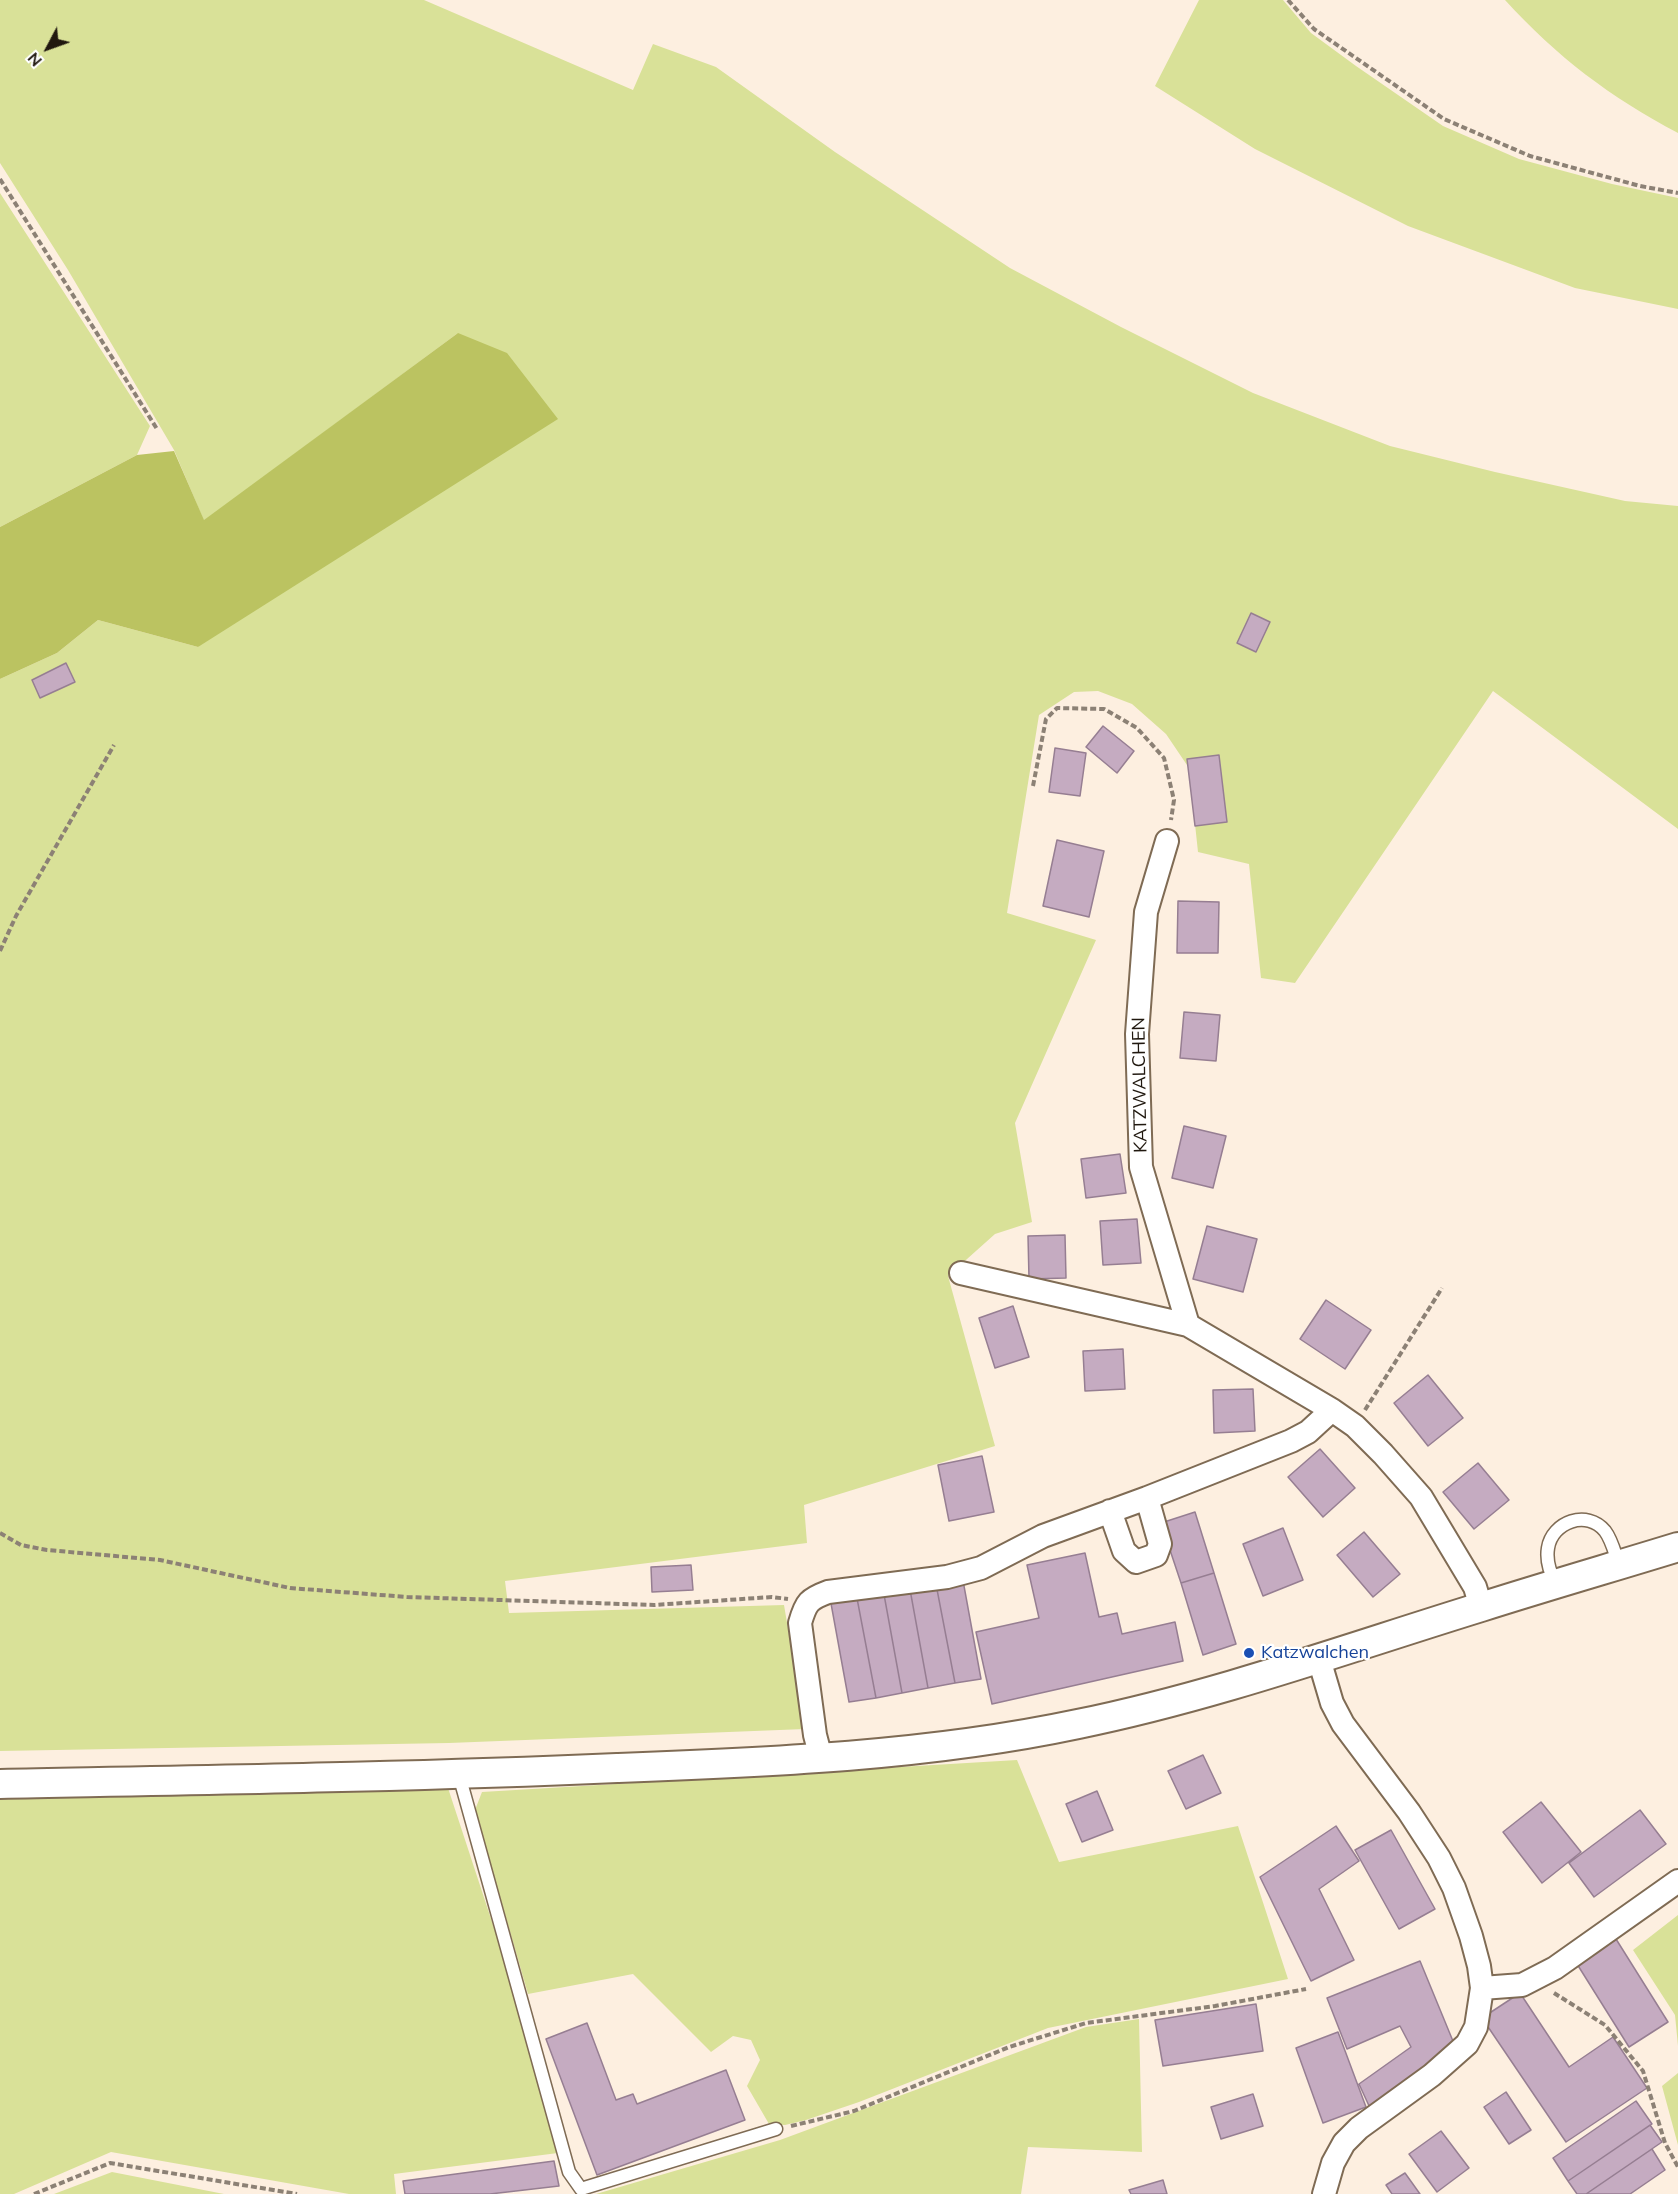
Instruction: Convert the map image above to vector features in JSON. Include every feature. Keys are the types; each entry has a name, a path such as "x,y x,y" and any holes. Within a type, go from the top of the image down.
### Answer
{"street":[{"name":"KATZWALCHEN","path":"1167,842 1146,912 1137,1034 1141,1167 1188,1325"},
{"path":"962,1273 1188,1325 1332,1410 1355,1426 1421,1497 1475,1587 1481,1607"},
{"path":"821,1758 815,1735 800,1623 804,1608 812,1598 828,1592 946,1576 981,1568 1043,1536 1291,1441 1308,1432 1332,1410"},
{"path":"1110,1510 1124,1551 1136,1562 1156,1555 1161,1544 1147,1498"},
{"path":"0,1784 459,1775 821,1758 949,1746 1076,1725 1153,1707 1319,1659 1678,1547"},
{"path":"1319,1659 1332,1703 1343,1724 1409,1812 1439,1858 1454,1888 1471,1936 1482,1988 1476,2027 1467,2044 1432,2076 1359,2128 1344,2143 1333,2163 1324,2194"},
{"path":"1482,1988 1522,1984 1554,1968 1678,1881"}],"lane":[{"path":"1556,1584 1548,1563 1548,1548 1556,1532 1567,1523 1581,1518 1596,1522 1605,1531 1619,1565"},
{"path":"459,1775 569,2172 582,2189 776,2129"}],"path":[{"path":"1288,0 1314,29 1444,119 1530,156 1640,186 1678,193"},
{"path":"0,179 157,429"},
{"path":"1033,786 1046,719 1057,708 1104,709 1137,728 1164,758 1174,800 1167,842"},
{"path":"0,951 16,916 114,745"},
{"path":"1355,1426 1443,1288"},
{"path":"0,1533 21,1545 47,1550 160,1560 290,1588 407,1597 654,1605 772,1597 788,1599 804,1608"},
{"path":"1522,1984 1554,1993 1605,2025 1643,2071 1665,2143 1678,2167"},
{"path":"776,2129 854,2111 1009,2047 1086,2023 1215,2006 1306,1989"},
{"path":"34,2194 110,2163 297,2194"}],"green space":[{"path":"0,0 424,0 633,90 653,44 716,67 835,152 1010,268 1253,393 1390,446 1625,501 1678,506 1678,829 1493,691 1295,983 1261,978 1249,864 1198,852 1189,768 1166,734 1132,704 1098,691 1074,692 1039,715 1007,913 1096,940 1015,1123 1032,1222 995,1234 948,1276 995,1446 804,1505 807,1543 505,1581 509,1613 784,1605 805,1729 449,1743 0,1751 0,679 57,653 98,620 198,647 458,333 204,521 174,450 68,270 0,163"},
{"path":"1199,0 1283,0 1311,33 1443,126 1519,159 1612,184 1678,198 1678,309 1575,288 1408,226 1255,149 1155,86"},
{"path":"1505,0 1678,0 1678,133 1607,90 1565,58"},
{"path":"0,193 150,426 137,455 0,527"},
{"path":"458,333 507,353 558,419 198,647 98,620 57,653 0,679 0,527 137,455 174,451 204,520"},
{"path":"1017,1760 1059,1862 1238,1826 1288,1979 1048,2028 859,2102 806,2120 785,2125 769,2124 747,2086 760,2060 751,2040 733,2036 711,2052 633,1974 528,1994 475,1810 482,1792"},
{"path":"448,1788 517,1998 558,2153 394,2174 396,2194 349,2194 111,2152 14,2194 0,2194 0,1797"},
{"path":"1678,1915 1678,2046 1675,2015 1633,1950"},
{"path":"1139,2019 1142,2152 1028,2147 1021,2194 596,2194 780,2140 1086,2027"},
{"path":"1678,2073 1678,2145 1662,2086"},
{"path":"112,2172 224,2194 54,2194"}],"building":[{"path":"1251,613 1270,622 1256,652 1237,643"},
{"path":"66,663 75,682 40,698 32,680"},
{"path":"1103,726 1134,751 1117,773 1086,747"},
{"path":"1055,748 1086,753 1080,796 1049,792"},
{"path":"1219,755 1227,822 1195,826 1187,759"},
{"path":"1057,840 1104,851 1089,917 1043,906"},
{"path":"1178,901 1219,902 1218,953 1177,953"},
{"path":"1184,1012 1220,1015 1216,1061 1180,1058"},
{"path":"1184,1126 1226,1136 1213,1188 1172,1178"},
{"path":"1120,1154 1126,1193 1086,1198 1081,1159"},
{"path":"1137,1219 1141,1263 1103,1265 1100,1221"},
{"path":"1207,1226 1257,1239 1243,1292 1193,1279"},
{"path":"1065,1235 1066,1278 1029,1279 1028,1236"},
{"path":"1326,1300 1371,1330 1345,1369 1300,1339"},
{"path":"1013,1306 1029,1357 995,1368 979,1318"},
{"path":"1123,1349 1125,1389 1085,1391 1083,1351"},
{"path":"1428,1375 1463,1418 1428,1446 1394,1403"},
{"path":"1253,1389 1255,1431 1214,1433 1213,1390"},
{"path":"1320,1449 1355,1488 1323,1517 1288,1477"},
{"path":"982,1456 994,1512 949,1521 938,1465"},
{"path":"1478,1463 1509,1500 1474,1529 1443,1492"},
{"path":"1195,1512 1214,1573 1181,1583 1161,1523"},
{"path":"1283,1528 1303,1580 1263,1596 1243,1544"},
{"path":"1364,1532 1400,1574 1373,1597 1337,1555"},
{"path":"1085,1553 1099,1617 1117,1613 1122,1634 1175,1622 1183,1661 992,1704 976,1632 1039,1618 1027,1565"},
{"path":"691,1565 693,1590 652,1592 651,1567"},
{"path":"1214,1573 1236,1644 1203,1655 1181,1583"},
{"path":"962,1575 981,1679 955,1683 935,1579"},
{"path":"935,1579 955,1683 928,1688 909,1584"},
{"path":"909,1584 928,1688 902,1693 883,1589"},
{"path":"883,1589 902,1693 876,1698 856,1593"},
{"path":"856,1593 876,1698 849,1702 830,1598"},
{"path":"1203,1755 1221,1793 1186,1809 1168,1771"},
{"path":"1097,1791 1113,1830 1082,1842 1066,1804"},
{"path":"1541,1802 1581,1852 1542,1883 1503,1832"},
{"path":"1640,1810 1666,1844 1594,1897 1569,1863"},
{"path":"1336,1826 1359,1861 1319,1889 1354,1960 1311,1981 1260,1877"},
{"path":"1391,1830 1435,1909 1399,1929 1355,1850"},
{"path":"1616,1939 1668,2022 1629,2047 1577,1964"},
{"path":"1420,1961 1455,2046 1370,2108 1359,2084 1411,2047 1400,2026 1347,2049 1327,1998"},
{"path":"1520,1993 1569,2067 1613,2037 1647,2088 1566,2142 1482,2018"},
{"path":"1256,2004 1263,2051 1163,2066 1155,2020"},
{"path":"587,2023 616,2100 633,2094 637,2104 726,2070 745,2120 597,2175 546,2039"},
{"path":"1338,2032 1366,2107 1323,2123 1296,2048"},
{"path":"1506,2092 1531,2130 1509,2144 1484,2107"},
{"path":"1253,2094 1263,2126 1221,2139 1211,2107"},
{"path":"1636,2101 1652,2124 1568,2181 1553,2158"},
{"path":"1650,2125 1662,2142 1586,2194 1577,2194 1568,2181"},
{"path":"1441,2131 1469,2168 1437,2192 1409,2154"},
{"path":"1652,2149 1665,2170 1630,2194 1586,2194"},
{"path":"554,2161 559,2186 490,2194 405,2194 403,2181"},
{"path":"1405,2173 1420,2194 1392,2194 1386,2185"},
{"path":"1163,2180 1167,2194 1131,2194 1129,2190"}],"place":[{"name":"Katzwalchen","path":"1249,1653"}]}
